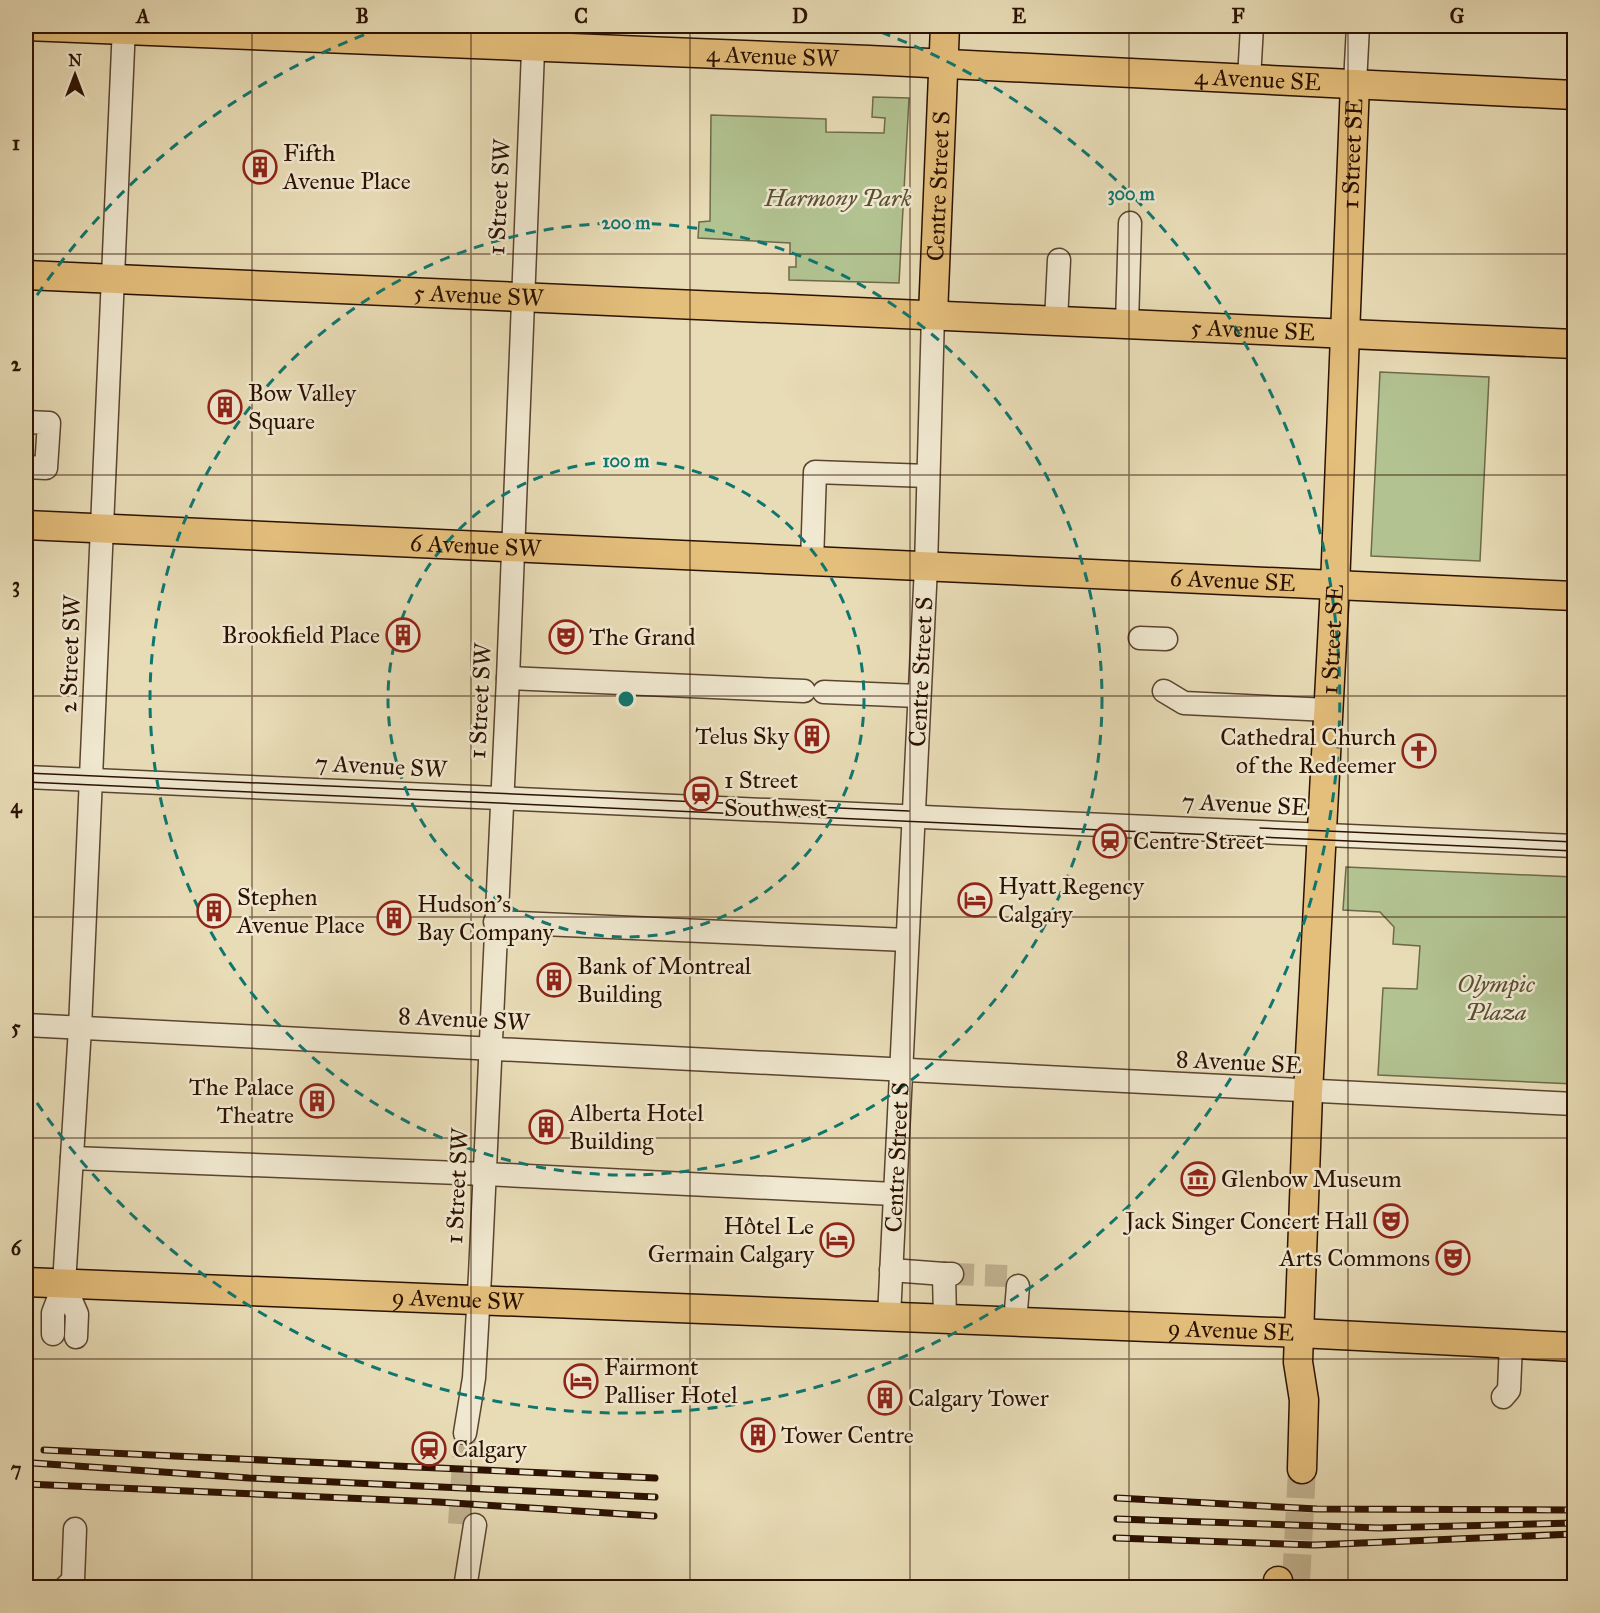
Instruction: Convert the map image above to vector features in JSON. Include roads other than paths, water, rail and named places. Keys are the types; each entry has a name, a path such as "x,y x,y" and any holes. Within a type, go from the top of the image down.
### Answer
{"main road":[{"name":"4 Avenue SW","path":"26,26 533,36 943,63"},
{"name":"Centre Street S","path":"933,315 945,26"},
{"name":"4 Avenue SE","path":"943,63 1575,95"},
{"name":"1 Street SE","path":"1292,1468 1287,1401 1298,1362 1308,1093 1335,586 1355,84"},
{"name":"5 Avenue SW","path":"26,275 933,315"},
{"name":"5 Avenue SE","path":"933,315 1575,344"},
{"name":"6 Avenue SW","path":"26,525 926,567"},
{"name":"6 Avenue SE","path":"926,567 1575,596"},
{"name":"9 Avenue SW","path":"26,1282 889,1317"},
{"name":"9 Avenue SE","path":"889,1317 1299,1333 1575,1347"}],"street":[{"path":"1249,79 1252,26"},
{"name":"1 Street SE","path":"1355,84 1359,26"},
{"name":"2 Street SW","path":"64,1284 92,780 124,28"},
{"name":"1 Street SW","path":"472,1433 508,678 533,36"},
{"path":"1127,324 1130,223"},
{"path":"1056,321 1059,261"},
{"name":"Centre Street S","path":"889,1317 926,567 933,315"},
{"path":"26,422 49,423 46,468 26,467"},
{"path":"812,562 815,472 928,476"},
{"path":"1140,638 1166,639"},
{"path":"508,678 918,696"},
{"path":"1164,691 1184,703 1329,710"},
{"name":"7 Avenue SW","path":"26,777 913,815"},
{"name":"7 Avenue SE","path":"913,815 1575,846"},
{"path":"495,922 907,940"},
{"name":"8 Avenue SW","path":"26,1025 900,1070"},
{"name":"8 Avenue SE","path":"900,1070 1308,1093 1575,1104"},
{"path":"72,1158 484,1174 894,1194"},
{"path":"891,1270 948,1274 945,1320"},
{"path":"53,1334 53,1313 64,1284"},
{"path":"64,1284 77,1314 76,1338"},
{"path":"1015,1322 1018,1286"},
{"path":"1503,1396 1509,1390 1511,1344"},
{"path":"465,1585 467,1524"},
{"path":"65,1587 73,1580 75,1529"}],"tunnel":[{"path":"952,1274 1008,1276 1018,1286"},
{"path":"459,1524 465,1433"},
{"path":"1296,1582 1302,1469"}],"tram line":[{"path":"26,773 909,811"},
{"path":"26,782 1574,851"},
{"path":"1260,828 1574,842"}],"railway":[{"path":"44,1450 655,1478"},
{"path":"33,1463 249,1478 655,1497"},
{"path":"26,1484 438,1502 654,1516"},
{"path":"1117,1498 1317,1509 1574,1510"},
{"path":"1117,1519 1379,1528 1574,1523"},
{"path":"1116,1538 1315,1545 1574,1534"}],"place":[{"name":"Fifth Avenue Place","path":"260,167"},
{"name":"Bow Valley Square","path":"225,407"},
{"name":"Brookfield Place","path":"403,635"},
{"name":"The Grand","path":"566,637"},
{"name":"Telus Sky","path":"812,736"},
{"name":"Cathedral Church of the Redeemer","path":"1419,751"},
{"name":"1 Street Southwest","path":"701,794"},
{"name":"Centre Street","path":"1110,841"},
{"name":"Hyatt Regency Calgary","path":"975,900"},
{"name":"Stephen Avenue Place","path":"214,911"},
{"name":"Hudson's Bay Company","path":"394,918"},
{"name":"Bank of Montreal Building","path":"554,980"},
{"name":"The Palace Theatre","path":"317,1101"},
{"name":"Alberta Hotel Building","path":"546,1127"},
{"name":"Glenbow Museum","path":"1198,1179"},
{"name":"Jack Singer Concert Hall","path":"1391,1221"},
{"name":"Hôtel Le Germain Calgary","path":"837,1240"},
{"name":"Arts Commons","path":"1453,1258"},
{"name":"Fairmont Palliser Hotel","path":"581,1381"},
{"name":"Calgary Tower","path":"885,1398"},
{"name":"Tower Centre","path":"758,1435"},
{"name":"Calgary","path":"429,1449"}],"park label":[{"name":"Harmony Park","path":"838,198"},
{"name":"Olympic Plaza","path":"1496,998"}]}
